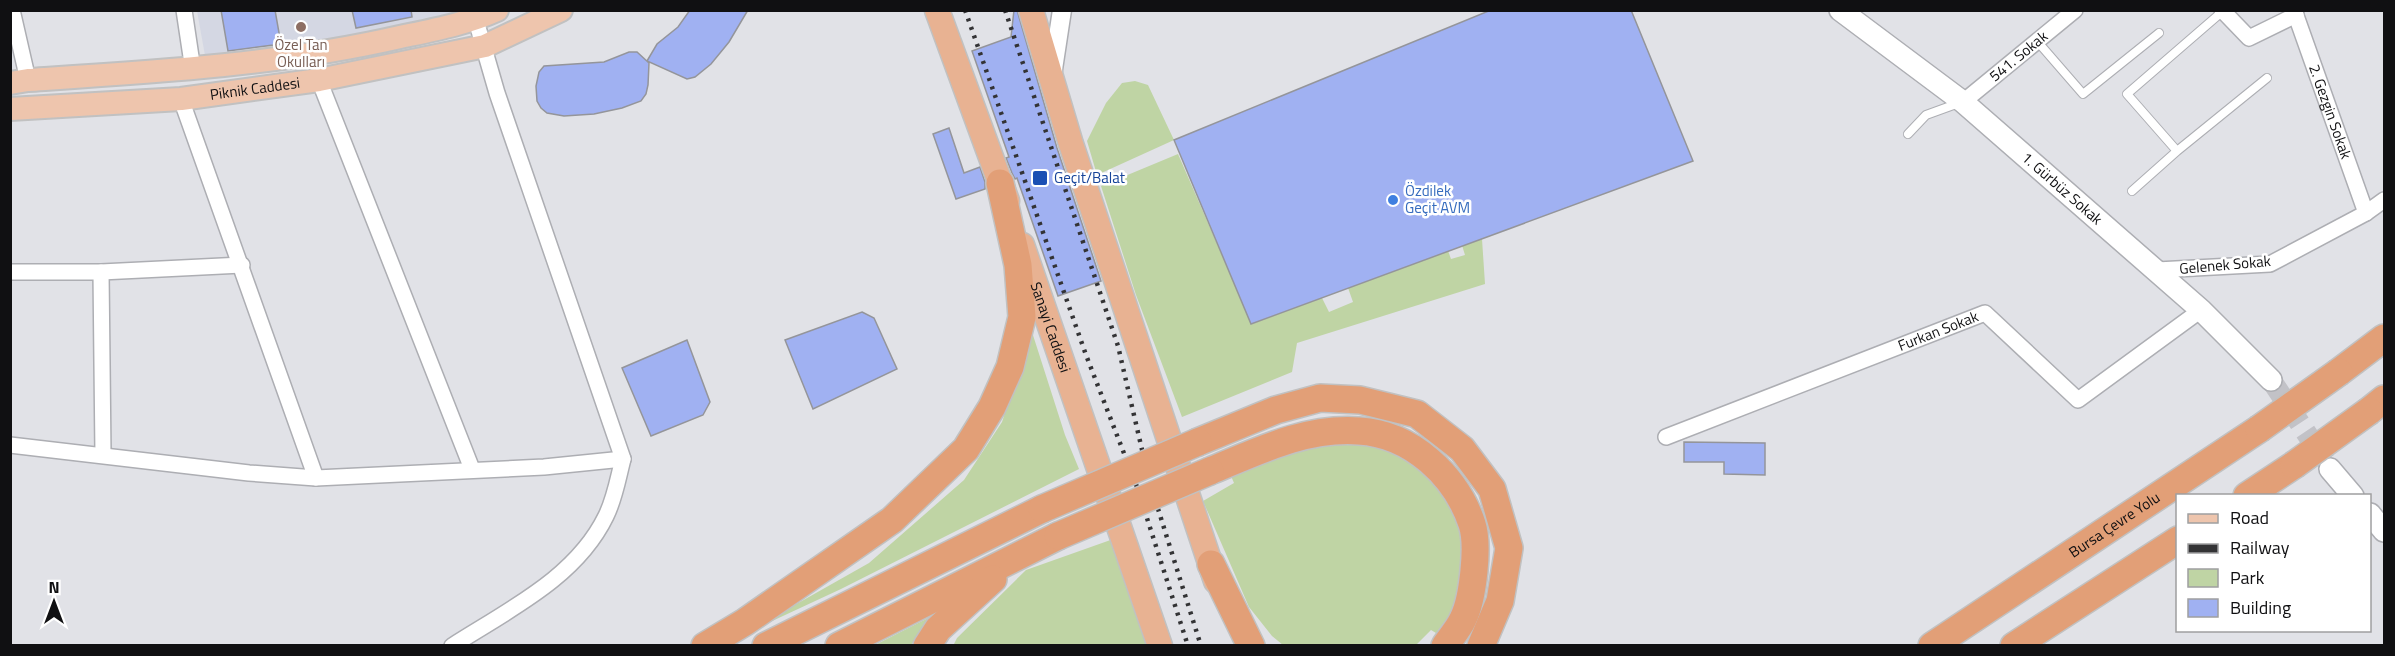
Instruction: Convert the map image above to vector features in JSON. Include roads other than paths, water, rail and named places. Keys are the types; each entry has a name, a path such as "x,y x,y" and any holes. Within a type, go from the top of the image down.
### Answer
{"highway":[{"name":"Sanayi Caddesi","path":"937,10 1000,183 1160,645"},
{"path":"1031,10 1071,144 1238,645"},
{"path":"705,645 745,622 892,520 966,448 992,406 1011,367 1022,317 1018,265 1000,183"},
{"name":"Bursa Çevre Yolu","path":"1932,645 2259,429 2385,338"},
{"path":"766,645 1042,509 1276,410 1320,398 1359,400 1417,414 1462,449 1492,489 1509,548 1500,601 1481,645"},
{"path":"2249,494 2294,465 2377,405"},
{"path":"839,645 1058,536 1275,444 1325,431 1361,431 1397,440 1423,454 1450,480 1473,526 1475,573 1463,619 1445,645"},
{"path":"2014,645 2176,541"},
{"path":"927,645 938,629 1019,555"},
{"path":"1211,564 1251,645"}],"main road":[{"name":"Piknik Caddesi","path":"19,82 193,70 358,47 497,10"},
{"name":"Piknik Caddesi","path":"10,109 181,99 319,80 485,46 561,10"},
{"name":"1. Gürbüz Sokak","path":"1840,10 1963,102 2157,270 2271,380"},
{"path":"2330,469 2352,494"},
{"path":"2371,515 2385,531"}],"street":[{"path":"12,10 19,82"},
{"path":"184,10 193,70"},
{"path":"1052,78 1062,10"},
{"name":"541. Sokak","path":"1963,102 2075,10"},
{"path":"2222,11 2249,38 2295,13"},
{"name":"2. Gezgin Sokak","path":"2295,13 2367,213"},
{"path":"452,645 529,597 575,562 607,516 623,459 497,93 474,15"},
{"path":"319,80 472,469"},
{"path":"181,99 316,478"},
{"name":"Gelenek Sokak","path":"2157,270 2270,264 2367,213 2385,200"},
{"path":"10,272 101,272 242,266"},
{"path":"101,272 103,455"},
{"name":"Furkan Sokak","path":"1665,437 1985,313 2078,400 2201,310"},
{"path":"10,444 249,473 316,478 544,466 623,459"}],"lane":[{"path":"2177,151 2127,94 2222,11"},
{"path":"2037,41 2083,94 2159,33"},
{"path":"2132,191 2267,78"},
{"path":"1908,134 1926,115 1963,102"}],"tunnel":[{"path":"2271,380 2325,461"}],"railway":[{"path":"965,10 1086,355 1137,487 1188,646"},
{"path":"1005,10 1118,346 1149,480 1201,646"}],"place":[{"name":"Özel Tan Okulları","path":"301,27"},
{"name":"Geçit/Balat","path":"1040,178"},
{"name":"Özdilek Geçit AVM","path":"1393,200"}]}
